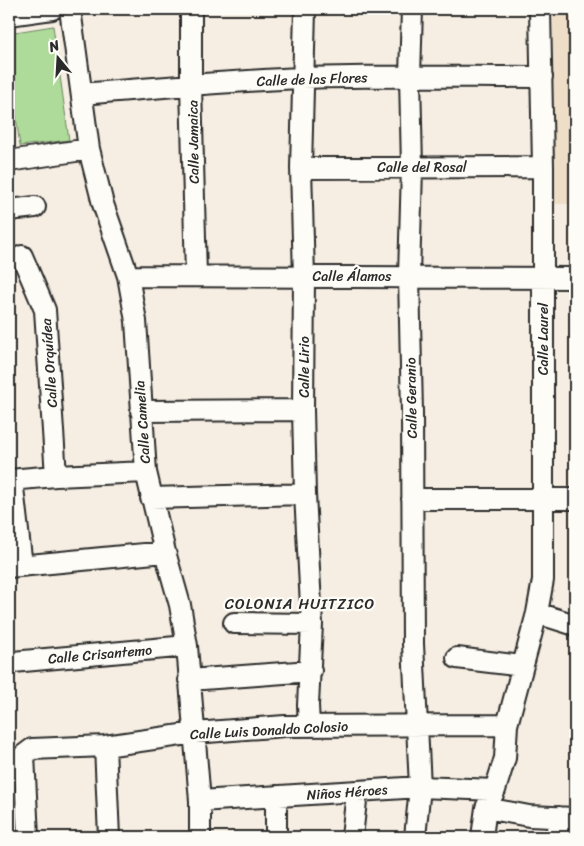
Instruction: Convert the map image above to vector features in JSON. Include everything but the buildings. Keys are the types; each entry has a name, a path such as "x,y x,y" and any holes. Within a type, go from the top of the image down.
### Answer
{"street":[{"path":"9,15 52,9"},
{"name":"Calle Camelia","path":"70,9 89,149 103,204 128,276 136,321 146,472 151,498 180,605 187,646 189,680 196,733 200,837"},
{"name":"Calle Jamaica","path":"191,9 196,276"},
{"name":"Calle Lirio","path":"305,9 301,168 304,277 303,410 305,494 312,624 308,705 309,726"},
{"name":"Calle Geranio","path":"412,9 410,76 412,168 409,276 414,644 420,787 415,837"},
{"name":"Calle Laurel","path":"482,837 491,799 505,758 507,725 537,613 543,580 543,167 540,9"},
{"name":"Calle de las Flores","path":"82,94 302,78 410,76 542,77"},
{"path":"9,161 89,149"},
{"name":"Calle del Rosal","path":"301,168 543,167"},
{"path":"9,210 35,207"},
{"name":"Calle Orquídea","path":"22,256 45,310 56,476"},
{"name":"Calle Álamos","path":"128,276 575,278"},
{"path":"141,411 303,410"},
{"path":"146,472 10,480 16,567 165,552"},
{"path":"151,498 305,494"},
{"path":"412,499 575,499"},
{"path":"537,613 575,625"},
{"path":"234,623 312,624"},
{"name":"Calle Crisantemo","path":"12,662 187,646"},
{"path":"457,658 522,666"},
{"path":"189,680 311,671"},
{"name":"Calle Luis Donaldo Colosio","path":"28,837 24,755 32,750 105,746 196,733 309,726 507,725"},
{"path":"105,746 109,837"},
{"name":"Niños Héroes","path":"200,801 420,787 491,799 529,816 567,818"},
{"path":"352,837 357,792"},
{"path":"276,796 276,837"},
{"path":"556,837 567,818"}],"shaded area":[{"path":"553,9 575,9 575,204 552,204"}],"green space":[{"path":"53,26 69,140 20,146 9,65 9,33"},
{"path":"9,674 21,837 9,837"}],"district":[{"name":"COLONIA HUITZICO","path":"300,604"}]}
